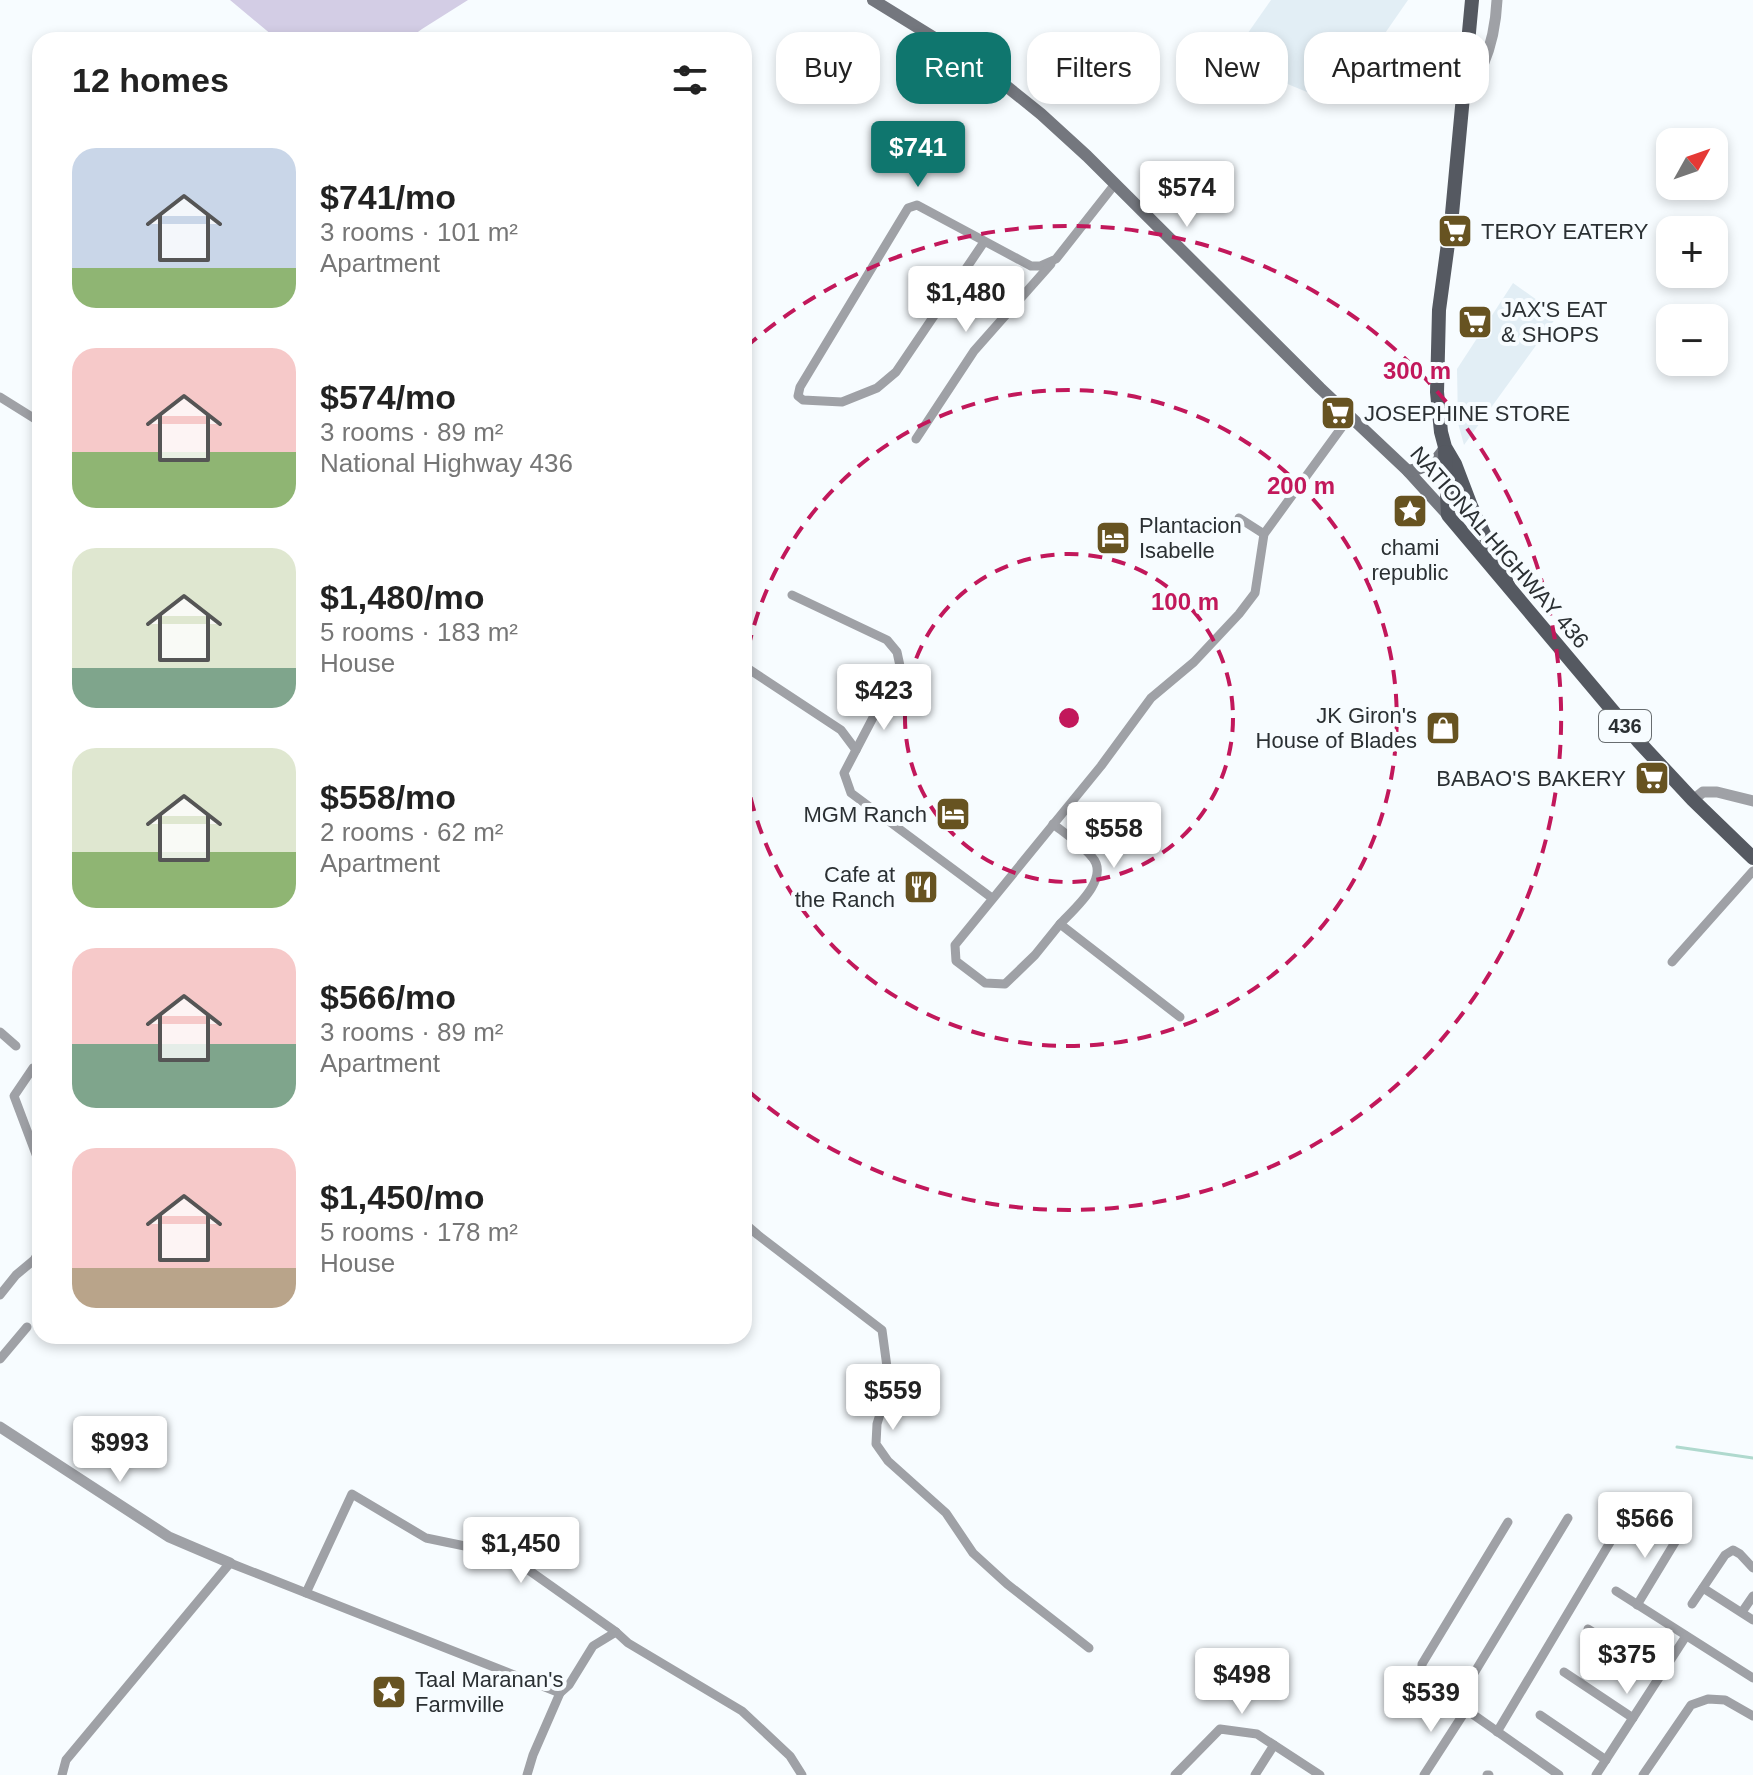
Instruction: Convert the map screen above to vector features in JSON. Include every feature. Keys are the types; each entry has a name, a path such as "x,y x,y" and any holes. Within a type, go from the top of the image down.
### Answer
{"main road":[{"name":"NATIONAL HIGHWAY 436","path":"873,0 985,69 1041,114 1115,184 1408,471 1639,742 1753,858"},
{"path":"1469,32 1472,0"},
{"path":"1448,515 1445,447 1437,392 1439,310 1462,104"},
{"path":"1408,471 1440,458 1445,447"},
{"path":"1445,447 1508,585"}],"street":[{"path":"1489,50 1497,0"},
{"path":"916,439 974,351 1056,259 1115,184"},
{"path":"984,242 896,372 877,388 842,402 803,400 798,396 800,387 908,208 917,205 1031,266 1040,266 1056,259"},
{"path":"0,397 32,417"},
{"path":"1053,824 1094,859 1098,872 1093,887 1035,955 1005,984 985,983 956,961 955,945 992,898 1053,824 1101,766 1151,698 1194,662 1255,593 1264,534 1350,416"},
{"path":"1239,518 1264,534"},
{"path":"792,595 887,640 897,652 900,666 844,773 851,793 992,898"},
{"path":"752,671 841,730 856,750"},
{"path":"1693,800 1703,792 1717,792 1753,801"},
{"path":"1672,962 1753,871"},
{"path":"1060,924 1180,1017"},
{"path":"0,1032 16,1046"},
{"path":"32,1069 14,1096 32,1144"},
{"path":"752,1230 882,1330 887,1391 877,1424 876,1444 888,1461 946,1513 973,1553 1007,1584 1089,1648"},
{"path":"0,1295 32,1262"},
{"path":"0,1359 27,1327"},
{"path":"0,1427 169,1537 560,1693"},
{"path":"306,1593 352,1494 426,1538 513,1559 628,1643 742,1711 790,1756 802,1775"},
{"path":"1456,1703 1568,1518"},
{"path":"1508,1522 1422,1664 1422,1673 1427,1682 1559,1775"},
{"path":"1637,1605 1680,1534"},
{"path":"1497,1732 1612,1539"},
{"path":"1692,1604 1725,1555 1733,1550 1753,1568"},
{"path":"62,1775 66,1760 230,1563"},
{"path":"1703,1588 1753,1620"},
{"path":"1616,1591 1753,1678"},
{"path":"1742,1612 1753,1596"},
{"path":"1588,1629 1660,1675"},
{"path":"527,1775 560,1693 569,1685 593,1646 616,1632"},
{"path":"1596,1775 1686,1636"},
{"path":"1564,1672 1633,1718"},
{"path":"1643,1775 1691,1705 1708,1699 1725,1700 1753,1716"},
{"path":"1424,1775 1466,1710"},
{"path":"1540,1715 1606,1760"},
{"path":"1175,1775 1220,1729 1257,1734 1315,1774"},
{"path":"1255,1775 1274,1745"}],"shaded area":[{"path":"230,0 468,0 418,32 268,32"},
{"path":"1271,0 1408,0 1386,32 1304,32 1304,91 1288,84 1288,32 1249,32"},
{"path":"1513,283 1558,315 1464,445 1458,423 1457,369"}],"waterway":[{"path":"1677,1447 1753,1458"}],"place":[{"name":"TEROY EATERY","path":"1455,231"},
{"name":"JAX'S EAT & SHOPS","path":"1475,322"},
{"name":"JOSEPHINE STORE","path":"1338,413"},
{"name":"chami republic","path":"1410,511"},
{"name":"Plantacion Isabelle","path":"1113,538"},
{"name":"JK Giron's House of Blades","path":"1443,728"},
{"name":"BABAO'S BAKERY","path":"1652,778"},
{"name":"MGM Ranch","path":"953,814"},
{"name":"Cafe at the Ranch","path":"921,887"},
{"name":"Taal Maranan's Farmville","path":"389,1692"}]}
